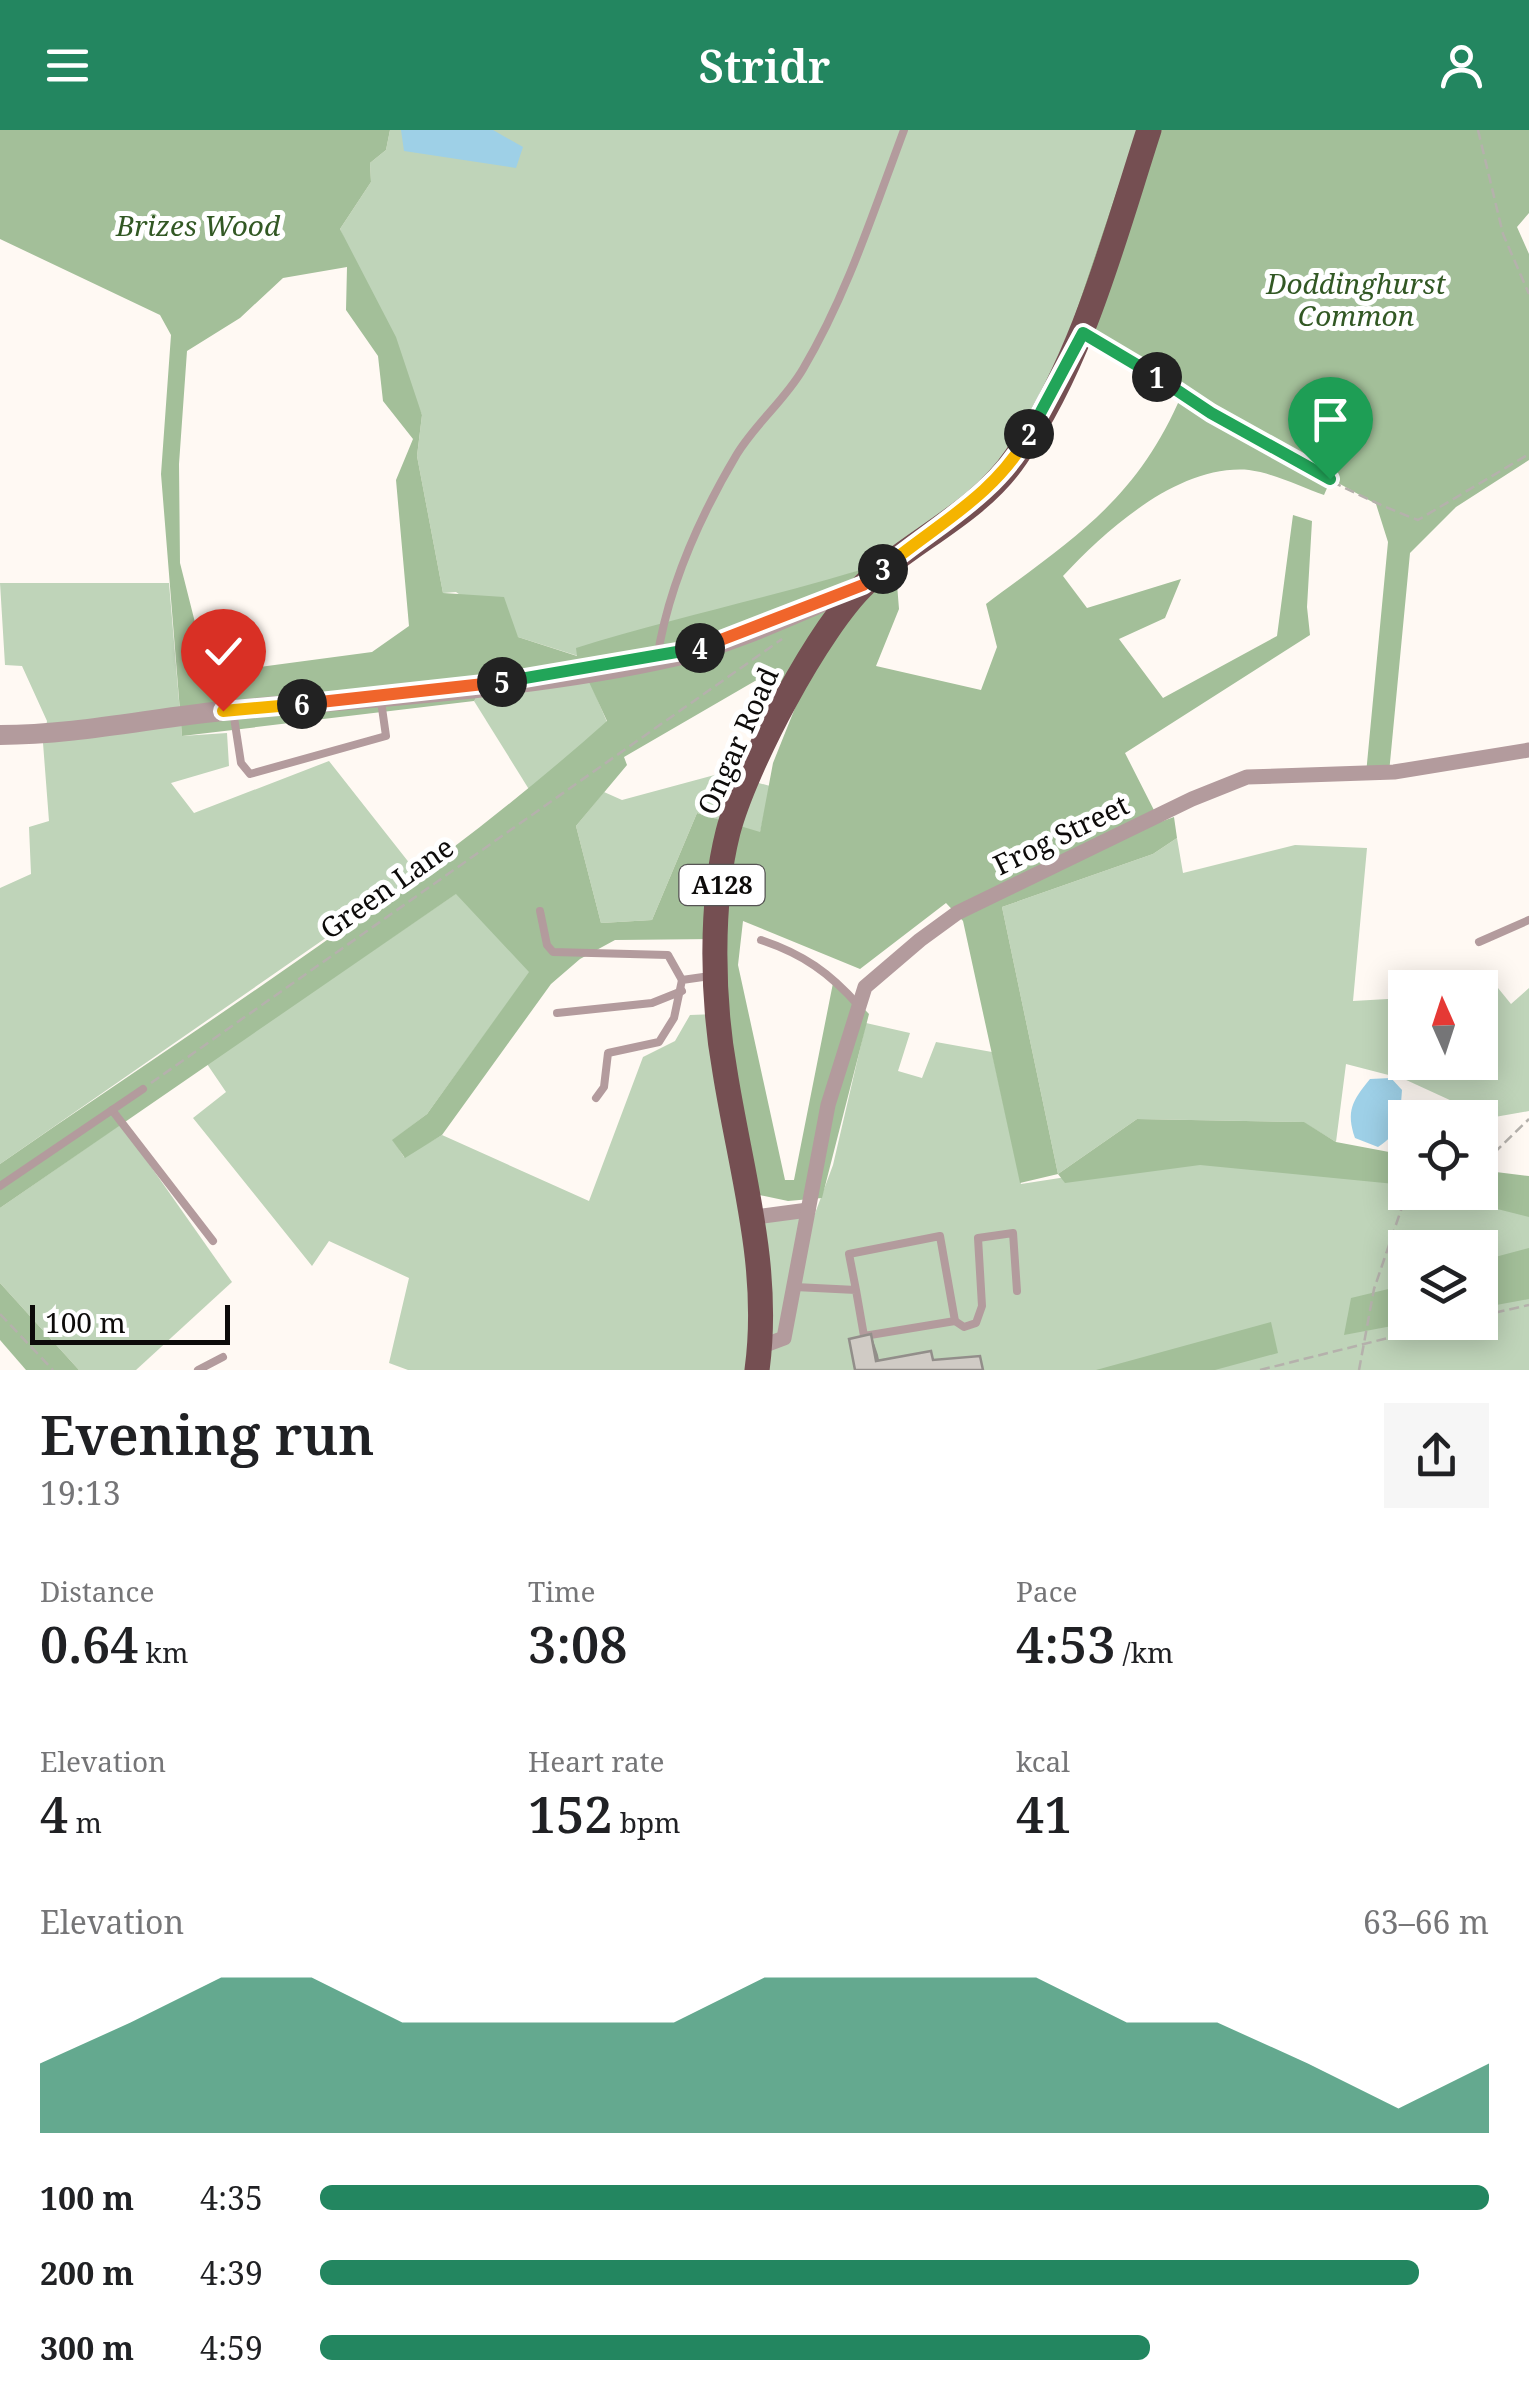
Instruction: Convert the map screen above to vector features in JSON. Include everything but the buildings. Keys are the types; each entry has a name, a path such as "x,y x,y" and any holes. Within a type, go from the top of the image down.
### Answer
{"main road":[{"name":"Ongar Road","path":"759,1359 761,1280 755,1217 724,1072 715,976 728,831 805,664 863,585 972,504 1015,458 1083,333 1149,130"}],"street":[{"path":"0,735 45,735 234,710 380,697 657,659 727,640 863,585"},
{"path":"815,604 831,628"},
{"name":"Frog Street","path":"759,1359 784,1338 828,1106 865,987 957,913 1247,777 1394,772 1529,750"},
{"path":"755,1217 808,1210"}],"lane":[{"path":"657,659 665,608 698,533 738,453 803,370 859,251 904,130"},
{"path":"234,710 241,763 250,774 386,736 388,727 380,697"},
{"path":"540,911 547,945 554,952 668,956 682,980 668,1032 659,1042 608,1054 604,1087 596,1098"},
{"path":"1478,942 1529,920"},
{"path":"761,940 801,954 834,978 860,1006"},
{"path":"682,980 715,976"},
{"path":"557,1013 652,1003 682,991"},
{"path":"0,1186 144,1088"},
{"path":"112,1110 212,1241"},
{"path":"955,1321 940,1236 849,1254 864,1336 955,1321 964,1326 976,1323 982,1306 978,1238 1012,1234 1017,1292"},
{"path":"795,1287 856,1290"},
{"path":"198,1370 223,1358"}],"path":[{"path":"1478,130 1504,234 1529,294"},
{"path":"1083,333 1211,413 1376,504 1418,520 1529,454"},
{"name":"Green Lane","path":"144,1088 782,638 782,617"},
{"path":"1498,1149 1529,1119"},
{"path":"1359,1370 1368,1342 1374,1289 1402,1210"},
{"path":"1498,1312 1529,1305"},
{"path":"0,1314 52,1370"},
{"path":"1260,1370 1388,1337"}],"green space":[{"path":"0,130 390,130 386,150 370,163 371,182 340,229 396,337 422,415 417,456 443,593 504,597 518,637 577,656 576,648 895,559 899,609 876,666 981,690 997,647 986,604 1075,536 1123,490 1145,462 1182,394 1071,326 1137,130 1529,130 1529,213 1517,227 1529,254 1529,460 1456,507 1410,553 1389,773 1366,774 1388,542 1376,504 1331,479 1324,495 1258,472 1223,471 1197,477 1146,503 1063,576 1087,608 1181,579 1165,618 1119,639 1163,698 1277,636 1293,515 1312,521 1307,607 1310,635 1125,753 1160,822 1174,817 1177,838 1153,854 1002,907 1058,1174 1020,1183 963,921 946,903 860,969 743,921 738,965 785,1180 794,1180 834,978 869,1014 822,1198 788,1201 750,1193 715,939 615,940 580,959 551,984 442,1135 405,1158 392,1140 427,1114 529,972 456,894 0,1208 0,1164 387,897 536,782 607,721 589,682 494,670 474,701 182,736 161,474 171,335 160,315 0,239","holes":["347,267 346,310 378,356 383,401 413,439 396,480 409,626 372,652 208,674 180,563 179,464 187,351 240,318 283,278","767,674 801,693 773,763 760,832 697,813 652,920 601,923 576,826 627,765 624,757"]},
{"path":"390,130 1137,130 1071,326 1015,458 895,559 787,594 579,648 578,656 518,637 456,592 443,593 417,456 422,415 340,229 371,182 370,163 386,150"},
{"path":"0,583 169,583 182,736 227,733 229,766 171,783 194,813 329,761 418,874 0,1164 0,888 31,874 29,827 49,821 43,743 47,721 22,666 5,665"},
{"path":"494,670 590,682 607,722 530,791 474,701"},
{"path":"722,773 770,786 760,833 697,813 652,920 601,923 576,826 604,792 622,800"},
{"path":"1177,838 1183,873 1295,845 1367,848 1353,1001 1388,999 1388,1075 1346,1064 1336,1142 1303,1122 1137,1119 1058,1174 1002,907 1153,854"},
{"path":"457,893 530,972 427,1114 393,1140 404,1157 442,1135 589,1201 643,1057 675,1041 690,1015 717,1014 755,1216 800,1213 810,1227 833,1165 866,1023 910,1033 898,1071 922,1078 936,1042 992,1052 1021,1184 1118,1169 1264,1156 1388,1173 1388,1210 1498,1210 1498,1194 1529,1195 1529,1370 408,1370 389,1363 409,1278 329,1241 312,1266 193,1118 226,1092 207,1064"},
{"path":"1498,988 1511,1004 1529,988 1529,1111 1498,1116 1498,1100 1450,1100 1406,1080 1498,1080"},
{"path":"1137,1119 1304,1122 1336,1142 1388,1152 1388,1183 1200,1165 1065,1183 1058,1174"},
{"path":"121,1124 232,1282 136,1370 79,1370 0,1283 0,1208"},
{"path":"1498,1172 1529,1176 1529,1217 1498,1209"},
{"path":"1529,1248 1529,1299 1498,1305 1498,1256"},
{"path":"0,1283 79,1370 26,1370 0,1340"},
{"path":"1388,1289 1388,1327 1344,1335 1351,1298"},
{"path":"1271,1322 1278,1353 1215,1370 1096,1370"}],"water":[{"path":"401,130 493,130 523,147 516,168 404,151"},
{"path":"1388,1078 1402,1090 1401,1100 1388,1100 1388,1140 1378,1147 1355,1138 1351,1120 1355,1100 1370,1079"}],"route":[{"path":"223,711 434,692 678,656 863,585 972,504 1015,458 1083,333 1211,413 1330,479"}],"park label":[{"name":"Brizes Wood","path":"198,226"},
{"name":"Doddinghurst Common","path":"1356,300"}]}
